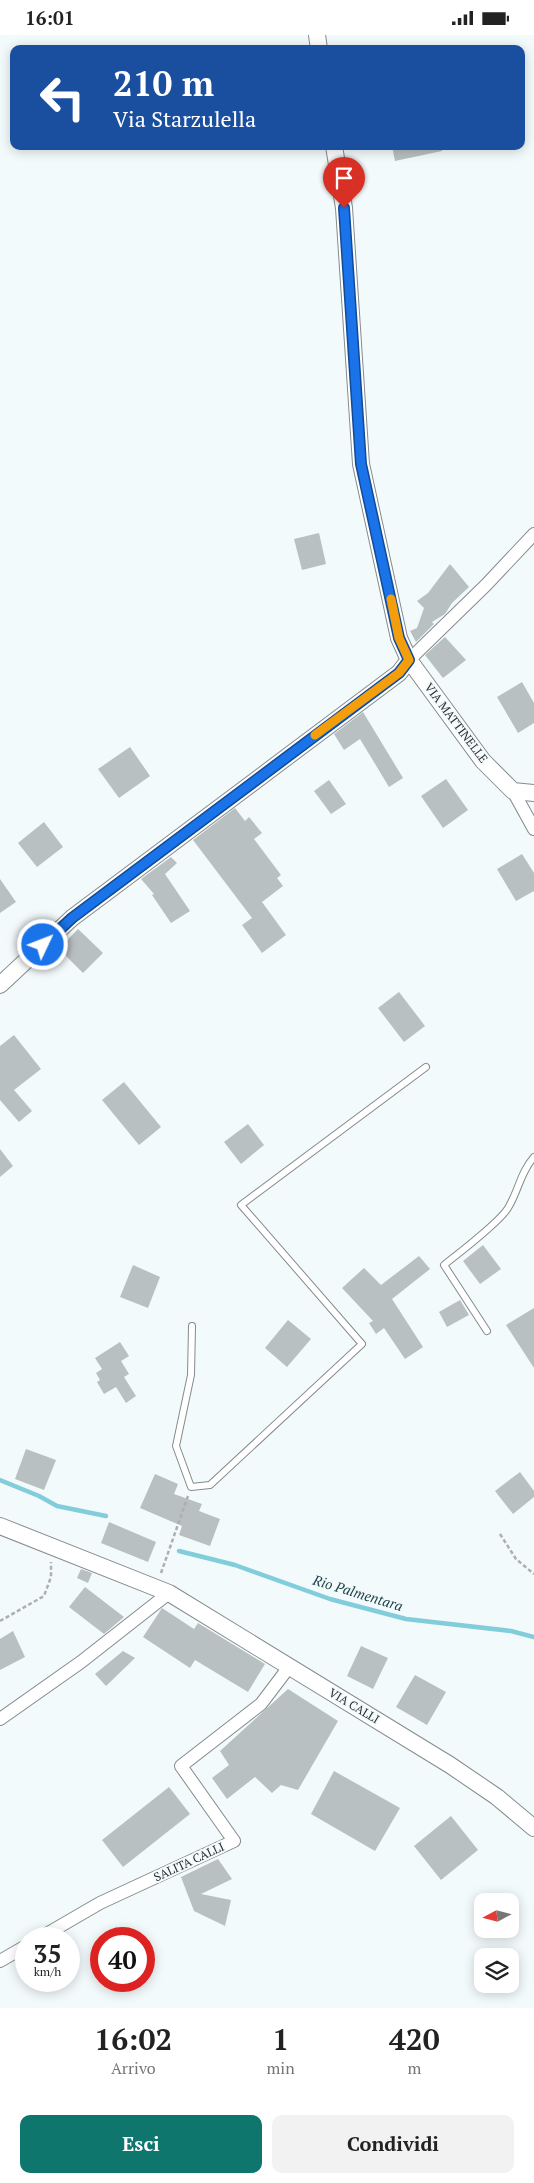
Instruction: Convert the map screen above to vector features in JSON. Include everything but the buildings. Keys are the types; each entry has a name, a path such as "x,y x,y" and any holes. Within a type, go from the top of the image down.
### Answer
{"street":[{"name":"VIA MATTINELLE","path":"335,150 344,208 361,464 399,638 409,660 483,761 513,791"},
{"path":"0,985 72,918 399,673 409,660 534,534"},
{"path":"513,791 534,793"},
{"path":"513,791 534,829"},
{"name":"VIA CALLI","path":"0,1526 162,1590 458,1770 497,1797 534,1828"},
{"path":"0,1719 81,1662 162,1590"},
{"name":"SALITA CALLI","path":"59,1927 100,1903 234,1841 180,1766 261,1704 289,1667"},
{"path":"0,1961 15,1952"}],"lane":[{"path":"192,1326 190,1375 176,1446 191,1487 210,1485 362,1344 240,1205 426,1067"},
{"path":"487,1331 444,1265 507,1210 523,1170 534,1157"}],"path":[{"path":"162,1590 191,1487"},
{"path":"500,1534 516,1559 534,1574"},
{"path":"0,1621 44,1596 51,1577 51,1545"}],"waterway":[{"name":"Rio Palmentara","path":"0,1480 39,1496 57,1506 106,1516"},
{"name":"Rio Palmentara","path":"179,1551 235,1565 330,1599 406,1619 511,1631 534,1637"}],"slow traffic":[{"path":"315,735 399,673 409,660 399,638 391,599"}],"route":[{"path":"43,945 72,918 399,673 409,660 399,638 361,464 344,208"}]}
